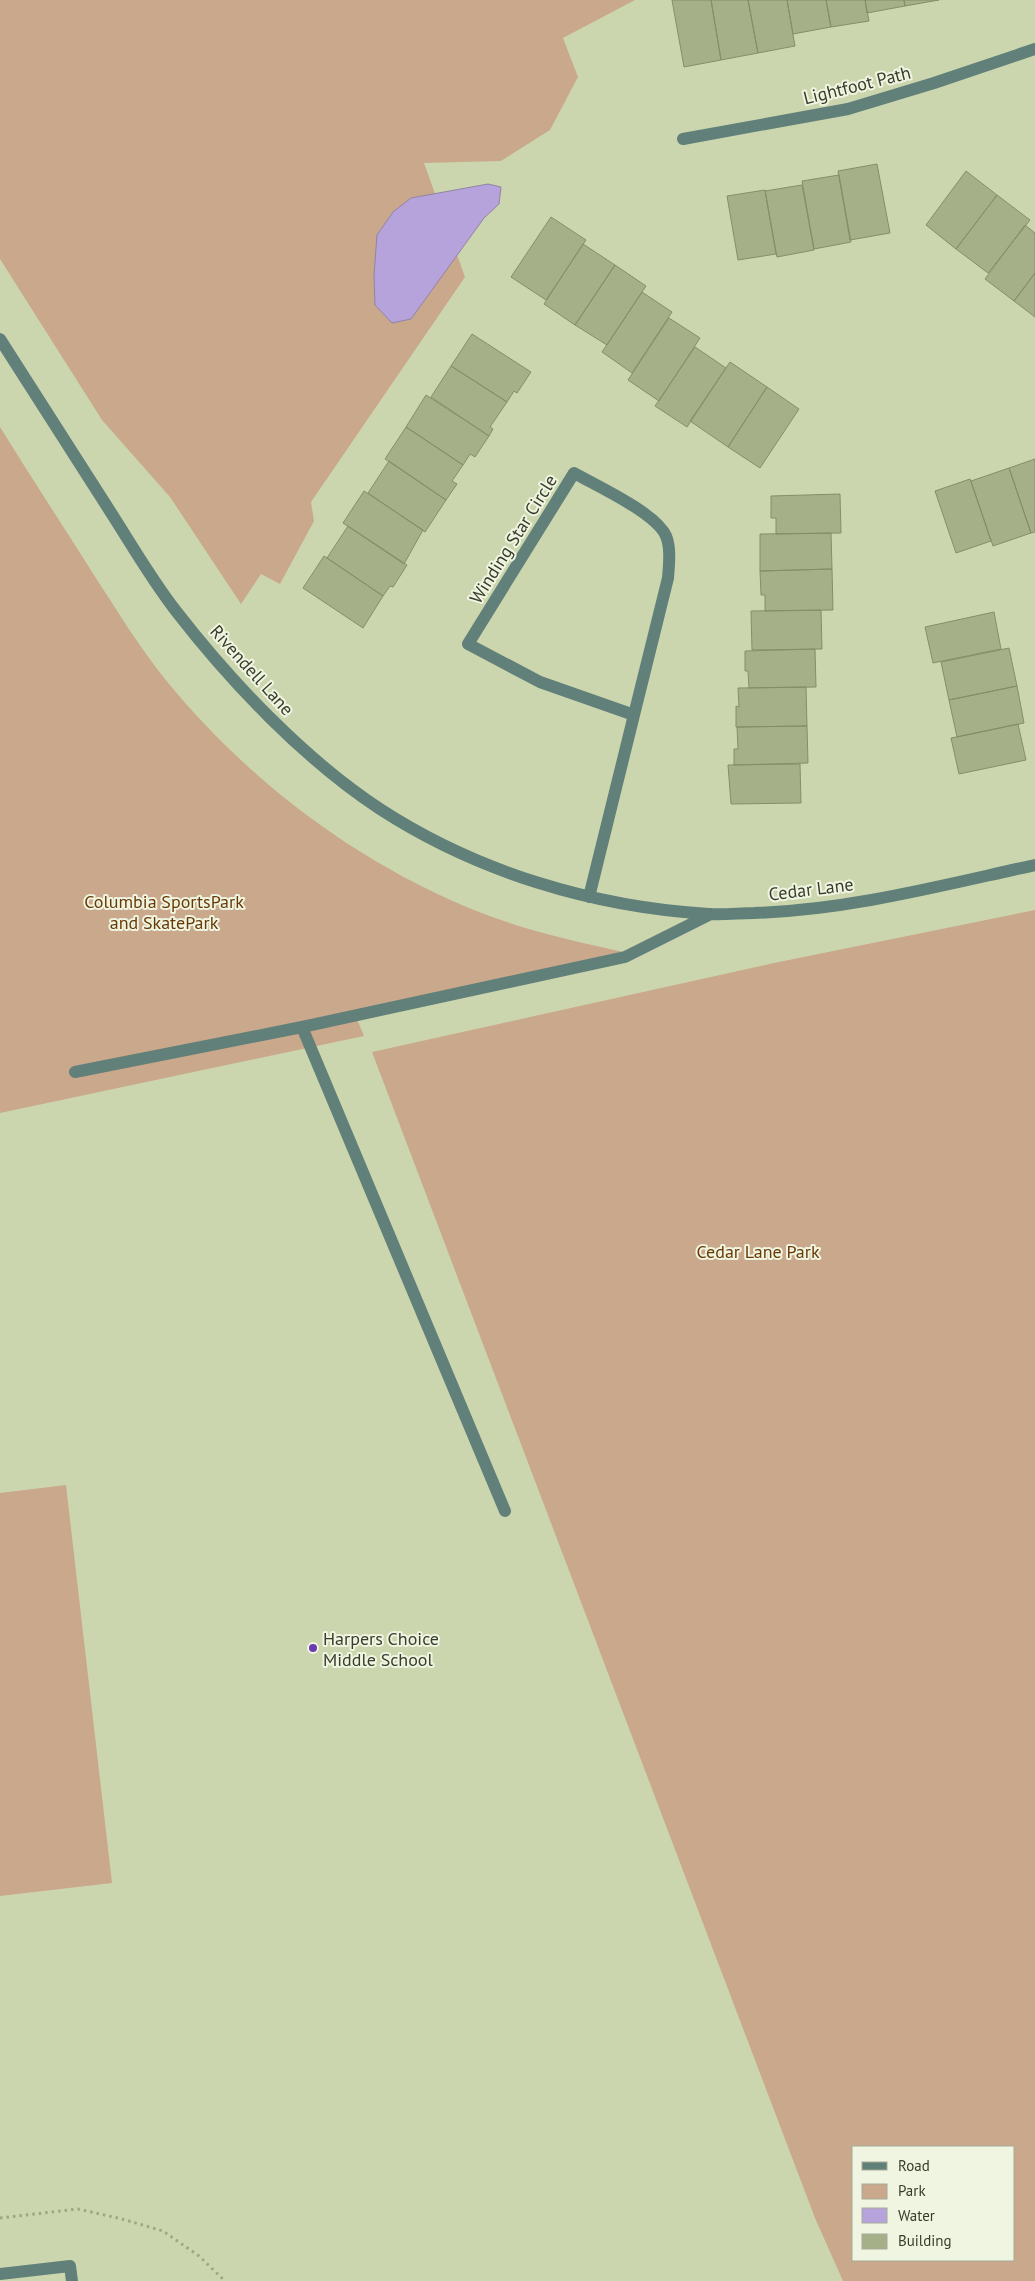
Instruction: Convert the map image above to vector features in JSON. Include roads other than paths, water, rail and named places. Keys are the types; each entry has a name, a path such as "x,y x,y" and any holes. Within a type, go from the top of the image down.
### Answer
{"street":[{"name":"Lightfoot Path","path":"682,139 848,108 934,83 1035,49"},
{"name":"Rivendell Lane","path":"0,339 175,609 239,685 286,732 320,763 379,808 430,837 474,859 519,877 589,897"},
{"name":"Winding Star Circle","path":"589,897 668,578 669,560 666,536 653,518 574,473 468,644 540,682 634,714"},
{"name":"Cedar Lane","path":"589,897 711,914 786,912 863,901 1035,865"},
{"path":"75,1072 302,1027 626,957 711,914"},
{"path":"302,1027 506,1511"},
{"path":"0,2274 70,2266 72,2281"}],"water":[{"path":"488,184 501,187 499,204 484,218 411,319 392,323 375,305 374,275 377,235 393,212 411,198"}],"place":[{"name":"Harpers Choice Middle School","path":"313,1648"}],"park label":[{"name":"Columbia SportsPark and SkatePark","path":"164,911"},
{"name":"Cedar Lane Park","path":"758,1251"}]}
